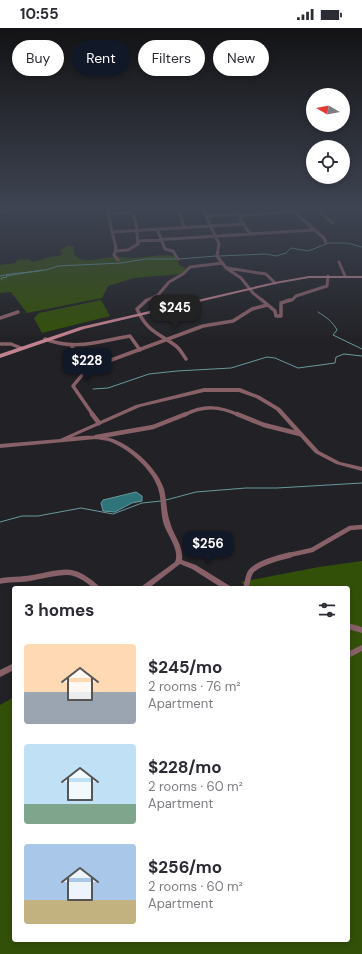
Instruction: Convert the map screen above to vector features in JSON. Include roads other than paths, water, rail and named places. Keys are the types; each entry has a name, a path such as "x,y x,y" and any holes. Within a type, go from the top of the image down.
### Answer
{"main road":[{"path":"0,355 82,328 274,283 309,277 362,277"}],"street":[{"path":"115,253 114,255 118,260"},
{"path":"174,253 178,259"},
{"path":"218,253 217,256 226,268 241,278 250,289 275,311 276,316 281,316 281,303 292,300 296,296 325,287 328,283 328,276"},
{"path":"339,262 345,276"},
{"path":"186,359 177,347 153,332 139,315 137,309 147,300 158,295 169,282 183,274 190,267 223,263"},
{"path":"226,268 266,274 274,283"},
{"path":"99,423 73,386 87,369 203,326 233,321 252,309 267,305"},
{"path":"0,318 18,312"},
{"path":"45,340 72,347 130,336 140,350"},
{"path":"0,344 11,344 22,348"},
{"path":"72,347 87,369"},
{"path":"62,440 138,406 204,390 234,390 248,392 274,406 317,452 338,463 362,469"},
{"path":"0,446 96,437 147,429 162,425 185,414 212,407 229,410 260,423 300,434"},
{"path":"96,437 109,439 123,446 136,455 155,474 161,487 167,526 178,550 179,561"},
{"path":"246,586 250,572 255,567 277,558 312,550 350,528 362,527"},
{"path":"147,586 179,561"},
{"path":"179,561 225,586"},
{"path":"0,581 14,578 29,578 62,571 75,571 87,578 95,586"},
{"path":"350,627 362,630"},
{"path":"350,654 362,648"},
{"path":"0,674 12,667"}],"water":[{"path":"136,492 142,496 142,501 132,503 115,512 103,511 101,503 103,500"}],"waterway":[{"path":"219,256 266,254 276,256 285,253"},
{"path":"179,259 216,256"},
{"path":"35,271 51,269 58,266 121,263 145,259 176,259"},
{"path":"35,271 42,270"},
{"path":"0,276 35,271"},
{"path":"2,280 1,278 7,277 6,276 35,271"},
{"path":"318,312 329,320 337,330 333,335 362,349"},
{"path":"93,389 108,388 149,374 231,368 267,357 275,358 298,368 335,363 336,357 344,354 362,356"},
{"path":"166,500 196,492 246,488 277,488 362,483"},
{"path":"0,522 22,516 38,516 81,508 113,514 142,503 161,501"}]}
